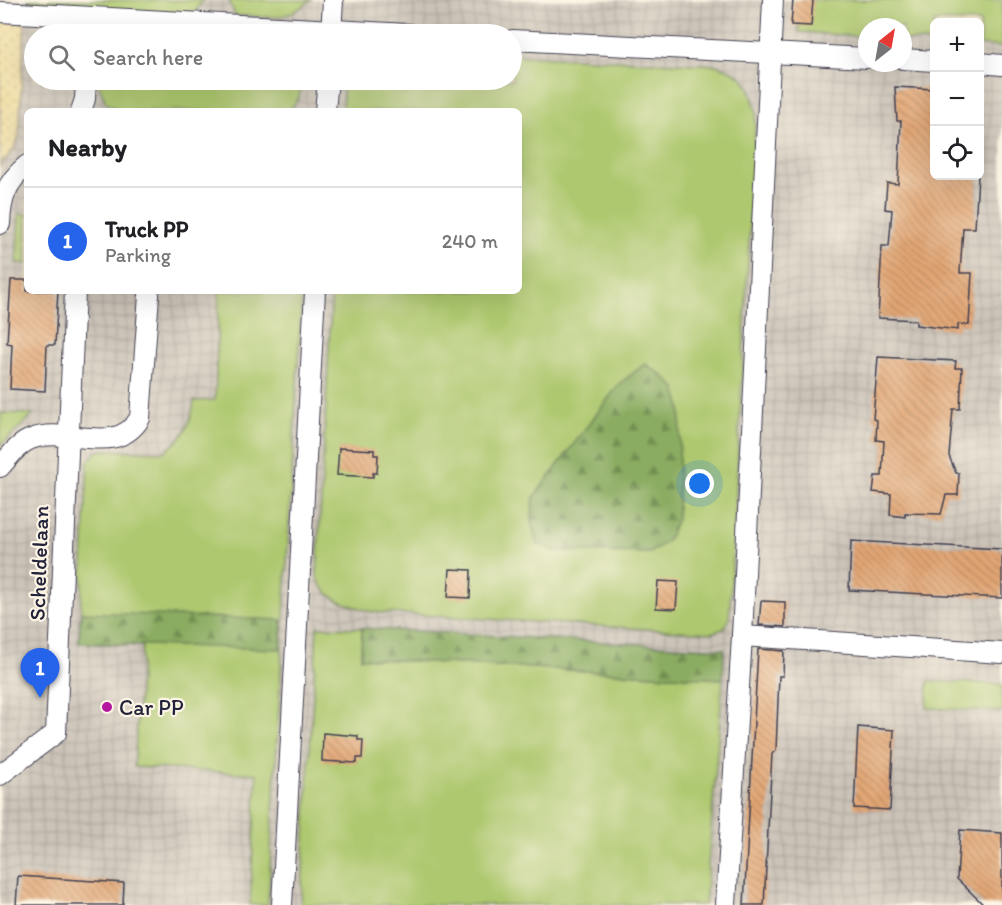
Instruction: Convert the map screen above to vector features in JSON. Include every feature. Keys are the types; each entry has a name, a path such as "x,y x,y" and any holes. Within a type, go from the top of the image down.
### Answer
{"lane":[{"path":"332,24 333,0"},
{"path":"726,905 742,636 773,0"},
{"path":"0,12 76,24"},
{"path":"522,40 858,57"},
{"path":"912,60 930,61"},
{"path":"984,63 1002,65"},
{"path":"86,90 86,107"},
{"path":"325,108 327,90"},
{"path":"0,224 1,203 6,188 24,168"},
{"name":"Scheldelaan","path":"0,774 56,733 75,294"},
{"path":"282,905 315,294"},
{"path":"0,467 18,447 31,439 48,436 119,438 133,430 140,418 149,295"},
{"path":"742,636 1002,653"}],"shaded area":[{"path":"0,0 1002,0 1002,905 0,905"}],"green space":[{"path":"28,0 203,0 194,14 30,4"},
{"path":"229,0 311,0 293,12 267,17 235,15"},
{"path":"801,0 1002,0 1002,47 984,45 984,18 930,18 930,42 912,41 912,18 858,18 858,36 799,32"},
{"path":"522,55 717,65 734,72 748,85 756,110 730,606 729,619 724,629 711,633 372,612 339,601 321,585 317,576 332,294 522,294 522,108 342,108 343,90 522,90"},
{"path":"101,90 300,90 299,98 291,108 114,108 106,103"},
{"path":"19,214 24,214 24,264 16,263"},
{"path":"219,294 302,294 268,905 250,905 257,774 134,767 142,646 79,643 88,461 97,451 105,450 164,452 177,442 185,430 191,417 194,401 215,400"},
{"path":"645,364 661,374 676,388 681,409 677,519 667,541 650,553 556,551 537,544 531,522 534,497 619,384"},
{"path":"1,413 34,414 0,446"},
{"path":"81,612 282,620 280,649 79,643"},
{"path":"317,627 362,628 361,658 723,679 705,905 301,905"},
{"path":"362,628 724,649 723,679 361,658"},
{"path":"928,681 1002,684 1002,712 927,708"}],"sand":[{"path":"0,22 25,23 19,137 14,149 0,166"}],"building":[{"path":"793,0 813,0 811,26 791,25"},
{"path":"895,87 930,89 930,180 978,180 975,228 963,228 960,273 972,273 969,325 958,324 958,330 916,325 916,320 878,318 882,246 889,246 892,210 885,209 887,183 898,184 901,121 897,121"},
{"path":"11,280 24,280 24,294 58,294 55,345 47,345 45,391 10,389 12,344 7,343"},
{"path":"878,357 956,361 955,368 962,368 960,409 953,409 949,456 956,473 959,473 958,495 946,495 941,514 905,513 905,517 890,515 891,494 873,492 875,476 882,476 884,441 876,440 877,420 873,419"},
{"path":"339,448 374,450 374,455 378,455 377,473 373,473 373,477 337,475"},
{"path":"851,541 1002,549 1002,598 849,590"},
{"path":"450,569 471,570 470,598 448,597"},
{"path":"658,581 678,582 676,609 656,608"},
{"path":"761,601 785,602 785,627 759,625"},
{"path":"758,649 784,651 783,676 779,676 776,750 772,754 764,905 744,905"},
{"path":"858,727 894,730 890,810 854,808"},
{"path":"323,733 358,736 358,740 363,740 362,758 357,758 357,763 322,761"},
{"path":"960,830 1002,833 1002,905 984,905 957,879"},
{"path":"18,876 124,883 123,905 16,905"}],"place":[{"name":"Truck PP","path":"40,698"},
{"name":"Car PP","path":"107,707"}]}
